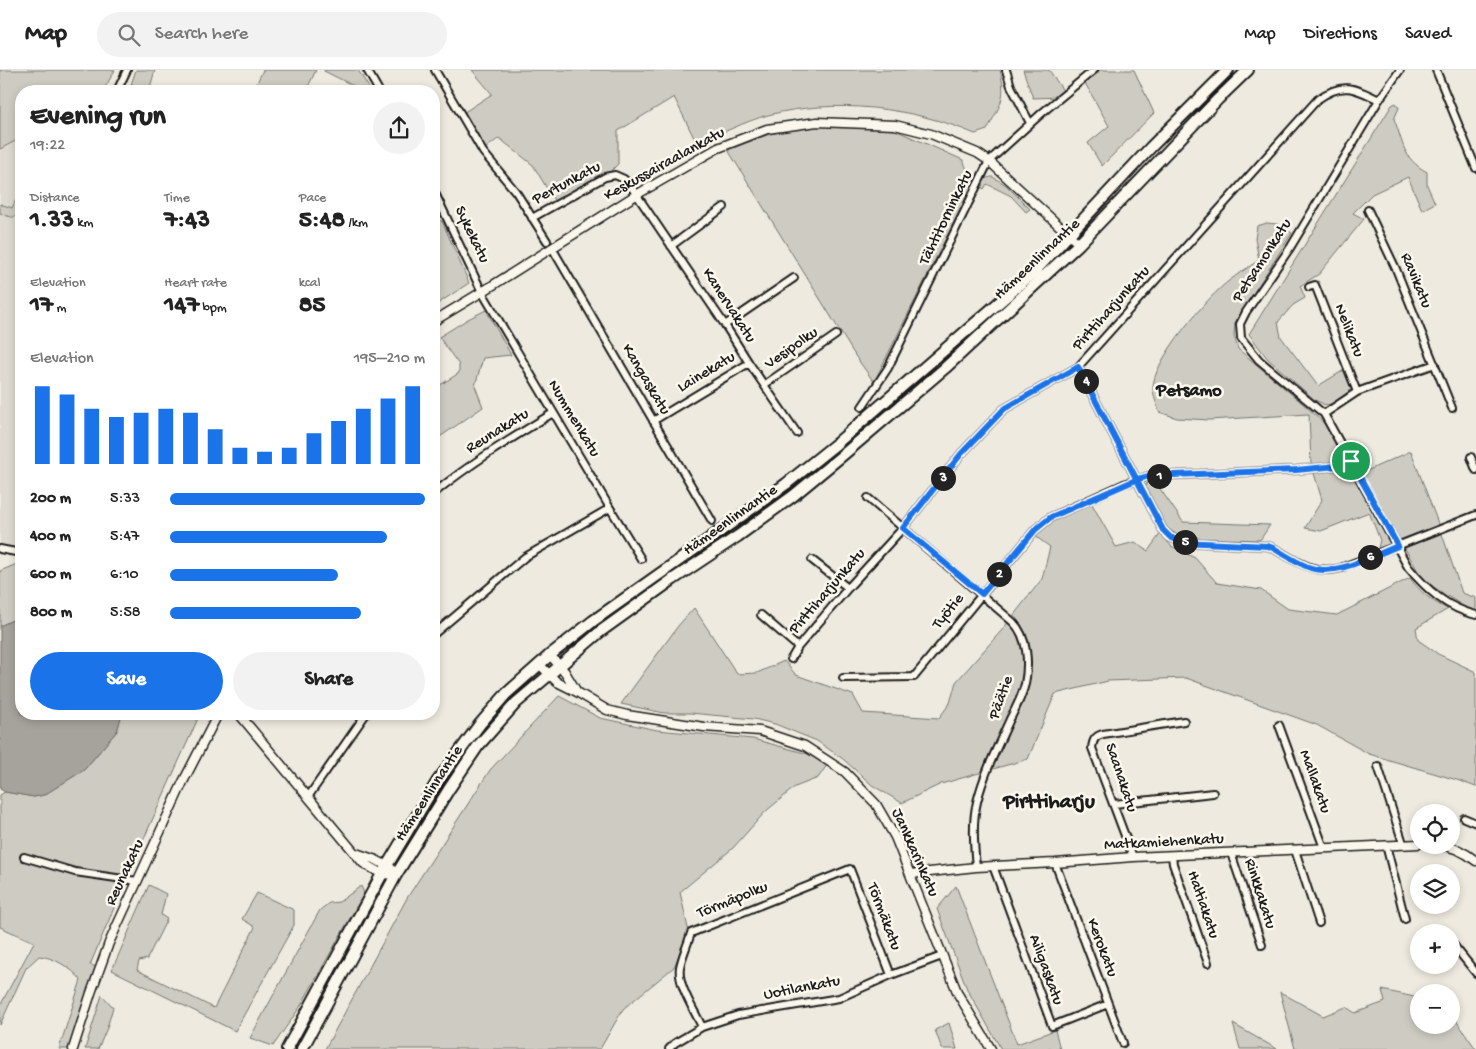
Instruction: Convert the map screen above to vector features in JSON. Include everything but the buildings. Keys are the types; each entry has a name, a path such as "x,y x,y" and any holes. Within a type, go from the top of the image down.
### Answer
{"main road":[{"name":"Hämeenlinnantie","path":"287,1049 385,870 437,782 480,724 506,694 550,655 638,588 786,484 836,444 1033,273 1151,147 1228,70"},
{"name":"Hämeenlinnantie","path":"302,1049 396,875 449,789 478,746 516,703 601,631 793,496 945,368 1079,244 1218,98 1248,70"}],"street":[{"path":"120,85 127,70"},
{"path":"366,70 375,85"},
{"path":"435,70 483,152 516,192 547,241"},
{"path":"1006,70 1011,86 1030,123"},
{"name":"Tähtitorninkatu","path":"862,408 888,368 990,161 1030,123 1094,70"},
{"name":"Petsamonkatu","path":"1400,70 1379,100 1290,248 1246,312 1240,324 1241,338 1259,360 1324,414 1408,567 1423,585 1446,603 1464,612 1476,615"},
{"path":"1436,70 1476,168"},
{"name":"Pirttiharjunkatu","path":"791,659 848,588 903,528 961,454 1004,409 1078,367 1318,99 1330,91 1344,87 1360,91 1379,100"},
{"name":"Keskussairaalankatu","path":"440,317 636,195 718,148 767,129 817,122 895,125 947,140 977,153 990,161 1079,244"},
{"name":"Pertunkatu","path":"532,218 606,177 615,175 624,179 636,195"},
{"name":"Kanervakatu","path":"636,195 797,433"},
{"name":"Sykekatu","path":"440,204 482,292"},
{"path":"672,246 724,207"},
{"name":"Ravikatu","path":"1368,210 1396,269 1452,408"},
{"name":"Kangaskatu","path":"554,253 712,521"},
{"path":"725,325 794,278"},
{"name":"Nelikatu","path":"1309,287 1315,285 1357,392"},
{"name":"Nummenkatu","path":"482,292 641,559"},
{"name":"Vesipolku","path":"764,385 836,335"},
{"name":"Lainekatu","path":"653,421 749,363"},
{"path":"1324,414 1357,392 1435,364"},
{"path":"1078,367 1163,530 1170,537 1181,542 1268,546 1307,567 1330,571 1476,516"},
{"name":"Reunakatu","path":"440,488 474,462 553,413"},
{"path":"1471,457 1476,470"},
{"name":"Työtie","path":"843,678 914,677 1035,530 1051,517 1138,479 1149,476 1296,470 1337,466 1351,461"},
{"name":"Päätie","path":"868,498 1018,626 1024,641 1027,659 1025,683 1021,697 992,761 976,803 976,867"},
{"path":"440,629 525,557 610,508"},
{"path":"0,549 15,552"},
{"path":"812,560 848,588"},
{"path":"761,616 798,648"},
{"name":"Jankkarinkatu","path":"550,655 565,672 577,692"},
{"name":"Jankkarinkatu","path":"539,664 557,682 607,710 627,715 704,726 760,731 805,746 844,772 876,804 895,837 958,994 991,1049"},
{"name":"Reunakatu","path":"73,1049 109,943 136,882 215,720"},
{"path":"244,720 352,851 385,870 392,869 396,875"},
{"path":"308,798 362,720"},
{"name":"Saanakatu","path":"1133,857 1092,748 1094,738 1103,734 1184,721"},
{"name":"Mallakatu","path":"1279,725 1324,848"},
{"path":"1378,766 1404,843"},
{"path":"1114,804 1213,793"},
{"path":"1464,818 1476,823"},
{"name":"Matkamiehenkatu","path":"911,874 976,867 1133,857 1410,843"},
{"path":"1386,845 1406,918"},
{"path":"1295,850 1319,923"},
{"path":"1460,851 1476,862"},
{"name":"Rinkkakatu","path":"1231,853 1262,945"},
{"name":"Haltiakatu","path":"1172,856 1173,864 1208,963"},
{"path":"24,857 75,872 136,882"},
{"name":"Kerokatu","path":"1055,863 1123,1042"},
{"name":"Ailigaskatu","path":"994,866 1052,1026 1108,1004"},
{"name":"Törmäkatu","path":"850,869 891,975"},
{"name":"Törmäpolku","path":"702,1027 681,980 680,968 691,933 850,869"},
{"path":"1460,953 1476,973"},
{"name":"Uotilankatu","path":"669,1049 675,1043 702,1027 738,1015 839,998 891,975 942,956"}],"shaded area":[{"path":"0,70 115,70 106,85 15,85 15,141 0,149"},
{"path":"136,70 155,70 151,85 131,85"},
{"path":"263,70 316,70 309,85 256,85"},
{"path":"358,70 367,85 352,85 324,71"},
{"path":"472,70 1000,70 1003,88 1001,102 987,130 975,134 926,117 873,108 846,106 793,110 768,115 741,124 697,144 674,97 618,131 618,164 607,175 555,202 533,165 499,138 485,149 463,113 492,94"},
{"path":"1023,70 1049,70 1064,92 1059,97 1033,98"},
{"path":"1099,70 1134,70 1154,113 1102,166 1088,143 1109,126 1085,83"},
{"path":"1396,103 1399,108 1394,119 1402,143 1408,156 1427,172 1427,185 1435,203 1422,210 1408,177 1372,194 1353,213 1364,219 1319,274 1300,286 1305,298 1293,305 1278,322 1281,337 1318,386 1344,370 1352,389 1332,404 1325,405 1315,400 1267,358 1249,334 1392,105"},
{"path":"815,125 895,130 963,160 973,184 874,382 856,357 728,150 770,134"},
{"path":"15,141 15,202 12,208 0,204 0,149"},
{"path":"993,177 1006,185 1030,209 1026,212 1011,196 987,184 984,189 981,187 985,179"},
{"path":"15,202 15,217 0,213 0,204 12,208"},
{"path":"0,213 9,218 14,218 15,546 0,544"},
{"path":"440,221 442,221 469,283 440,302"},
{"path":"1267,223 1277,224 1292,233 1235,322 1234,336 1238,349 1328,427 1390,544 1378,548 1380,540 1369,512 1321,531 1305,528 1322,500 1311,463 1309,414 1209,420 1177,418 1159,412 1153,389 1155,377 1161,363 1182,330 1208,300 1230,280 1259,260 1255,239 1257,226"},
{"path":"486,310 511,355 483,358 475,386 483,407 440,437 440,385 459,373 459,365 440,336"},
{"path":"1411,451 1462,593 1476,598 1476,611 1466,608 1423,580 1362,473"},
{"path":"1154,480 1183,522 1270,525 1260,540 1182,538 1165,527 1145,487 1147,483"},
{"path":"1092,504 1116,547 1135,542 1148,551 1161,533 1171,546 1195,558 1217,583 1261,590 1288,609 1337,615 1410,578 1427,596 1448,609 1416,628 1418,640 1438,654 1476,672 1476,787 1369,754 1317,725 1186,678 1108,681 1055,694 1028,759 941,784 902,803 872,785 843,759 817,741 775,724 754,719 690,713 664,713 621,704 678,626 694,608 737,674 757,673 784,661 796,675 853,695 863,713 939,718 950,703 956,682 1002,630 1042,579 1050,547 1035,536 1053,521"},
{"path":"15,565 15,619 0,626 0,571"},
{"path":"15,619 15,720 120,720 117,731 84,770 44,795 34,797 5,792 0,789 0,626"},
{"path":"559,696 600,718 657,730 753,739 808,754 827,765 818,778 795,787 765,812 733,848 680,892 689,933 674,967 623,1009 600,1049 325,1049 407,898 490,770"},
{"path":"120,720 197,720 132,865 90,965 97,967 70,1049 59,1049 81,980 73,971 56,961 39,956 26,968 0,1025 0,1006 34,942 0,927 0,795 5,792 34,797 44,795 84,770 117,731"},
{"path":"149,885 166,894 161,915 167,919 147,959 139,961 137,970 214,1008 255,927 242,919 257,893 294,910 294,925 235,1031 112,970"},
{"path":"361,886 364,893 300,1007 273,1046 250,1038 320,910 329,903 339,902"},
{"path":"956,886 1017,1044 1055,1030 1060,1049 1001,1049 967,989 937,909"},
{"path":"1382,990 1410,996 1410,1034 1460,1034 1460,1026 1476,1049 1295,1049 1280,992 1323,1016 1346,1007 1355,1013 1385,1002"},
{"path":"102,995 113,1007 107,1028 98,1049 85,1049"},
{"path":"949,1023 957,1049 942,1049 935,1030"},
{"path":"1233,1024 1277,1049 1240,1049"}],"district":[{"name":"Petsamo","path":"1189,391"},
{"name":"Pirttiharju","path":"1049,803"}],"route":[{"path":"1351,461 1337,466 1296,470 1149,476 1138,479 1124,484 1051,517 1035,530 982,594 903,528 961,454 1004,409 1078,367 1138,479 1163,530 1170,537 1181,542 1268,546 1307,567 1330,571 1398,546 1351,461"}]}
